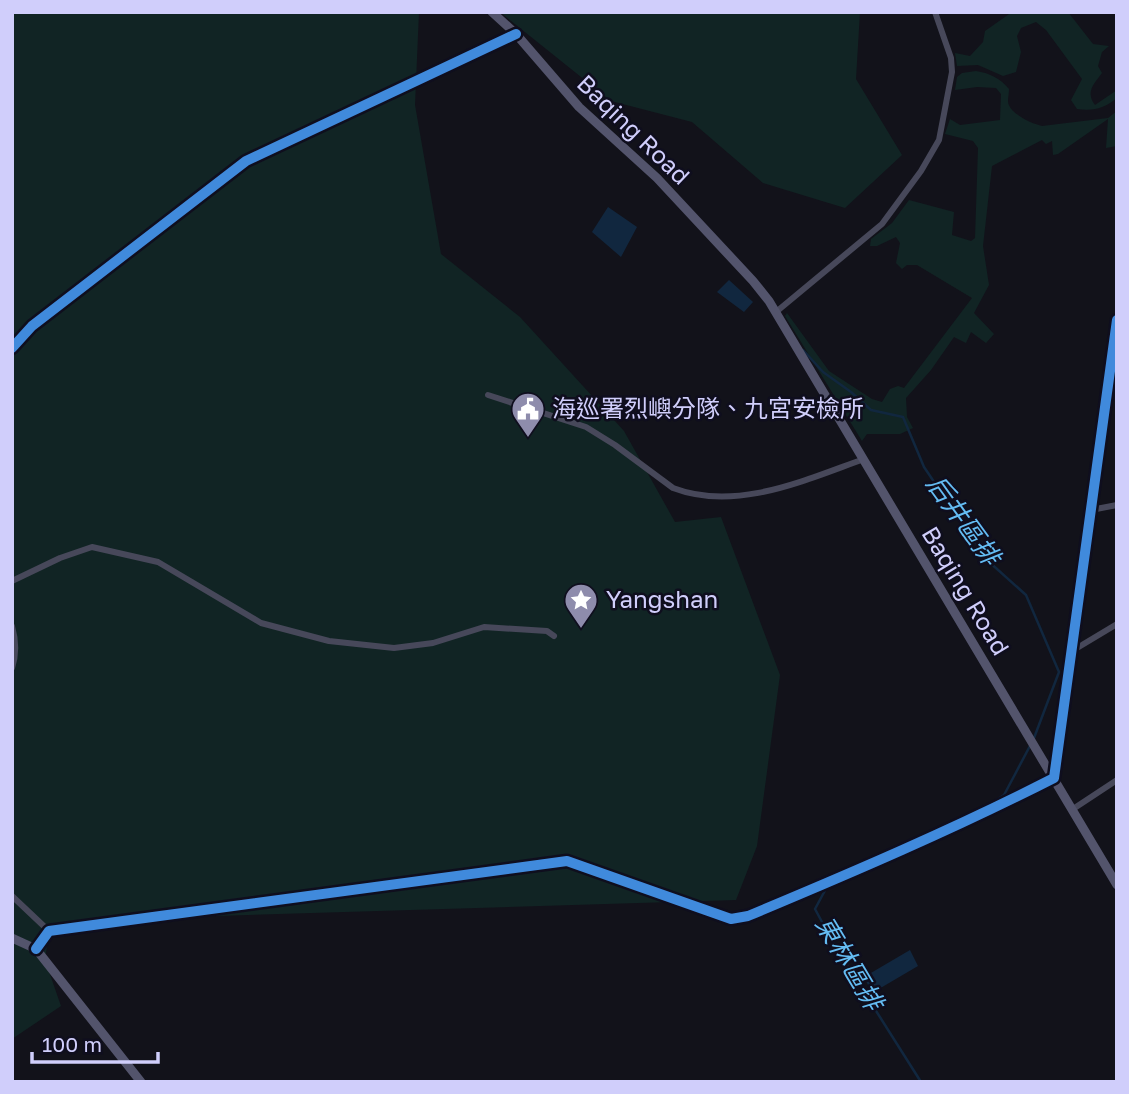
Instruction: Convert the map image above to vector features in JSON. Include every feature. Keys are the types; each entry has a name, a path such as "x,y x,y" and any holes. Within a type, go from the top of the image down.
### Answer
{"main road":[{"name":"Baqing Road","path":"492,12 516,34 579,107 657,178 753,281 776,312 1117,884"},
{"path":"1054,778 1117,320"},
{"path":"12,938 36,949 141,1082"}],"street":[{"path":"776,312 882,224 921,171 939,140 952,72 951,58 935,12"},
{"path":"12,348 32,326 246,161 516,34"},
{"path":"488,395 586,428 615,445 673,488 683,492 708,496 741,495 783,488 864,458"},
{"path":"1091,510 1117,505"},
{"path":"12,581 60,558 92,547 158,562 261,622 329,641 394,648 433,643 484,627 547,631 554,636"},
{"path":"1072,652 1117,624"},
{"path":"12,626 16,657 12,668"},
{"path":"36,949 49,931 567,861 731,919 748,916 869,865 991,810 1054,778"},
{"path":"1073,809 1117,780"},
{"path":"12,896 49,931"}],"green space":[{"path":"12,12 419,12 415,105 441,254 520,317 624,431 675,522 721,517 780,675 757,846 736,900 152,918 49,931 45,960 61,1006 12,1039"},
{"path":"500,12 860,12 856,79 902,155 845,208 763,183 692,122 611,101"},
{"path":"1012,12 1068,12 1093,44 1109,46 1102,52 1098,66 1102,73 1092,88 1092,100 1095,105 1117,90 1117,98 1098,108 1077,109 1071,100 1082,79 1046,30 1036,22 1021,28 1017,36 1021,52 1016,72 1003,76 978,65 957,66 955,53 970,56 983,42 985,31"},
{"path":"976,71 1002,82 1009,89 1008,101 1012,110 1038,125 1108,118 1117,111 1117,146 1106,148 1108,119 1058,154 1053,155 1052,141 1046,144 1042,140 992,166 983,246 989,285 974,313 994,334 986,343 971,332 966,343 954,337 931,370 906,398 907,417 913,428 900,434 867,434 862,441 785,316 787,313 829,371 872,399 882,402 890,389 898,386 904,388 972,298 917,265 907,265 902,269 896,263 900,243 896,237 877,246 870,246 871,239 892,223 909,200 954,212 952,235 971,241 975,238 978,148 973,141 945,134 950,119 960,125 1000,120 1001,94 996,88 955,90 957,77 962,73"}],"water":[{"path":"608,207 637,227 621,257 592,232"},
{"path":"729,280 753,302 744,312 717,292"},
{"path":"910,950 918,966 872,993 864,977"}],"waterway":[{"name":"后井區排","path":"803,350 823,372 871,410 903,417 924,467 987,560 1026,595 1059,672 1034,738"},
{"name":"東林區排","path":"982,810 1004,795 1031,744"},
{"name":"東林區排","path":"836,876 874,859"},
{"name":"東林區排","path":"829,883 815,909 835,946 921,1082"}],"cycle path":[{"path":"12,348 32,326 246,161 516,34"},
{"path":"36,949 49,931 567,861 731,919 748,916 864,867 1054,778 1117,320"}],"place":[{"name":"海巡署烈嶼分隊、九宮安檢所","path":"528,439"},
{"name":"Yangshan","path":"581,630"}]}
